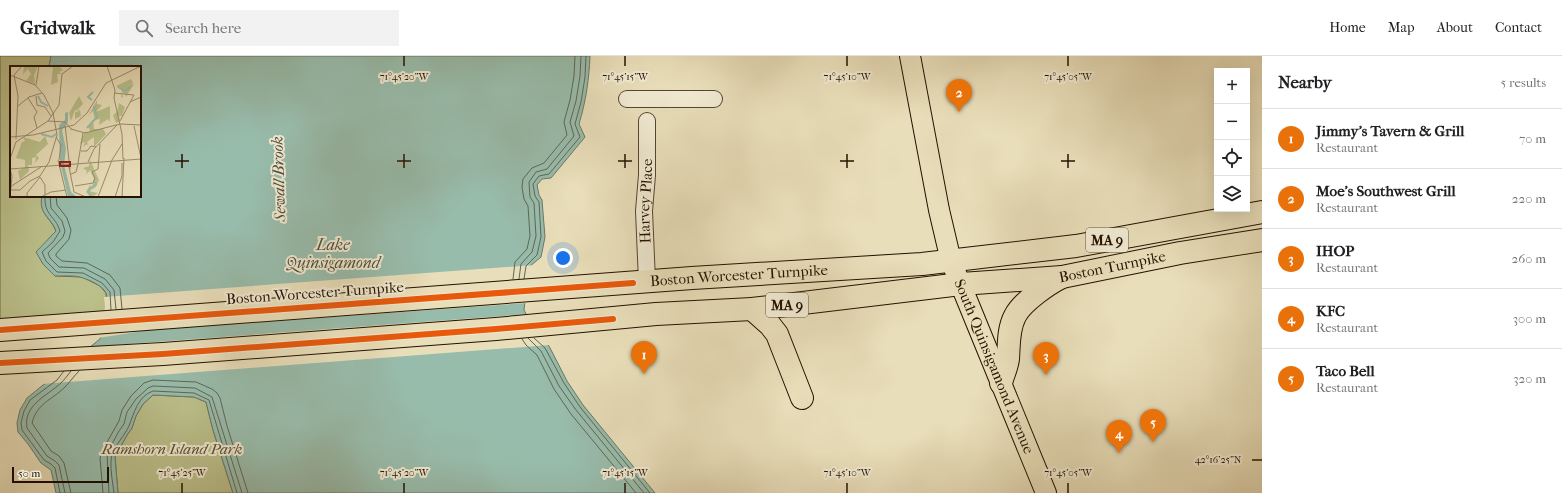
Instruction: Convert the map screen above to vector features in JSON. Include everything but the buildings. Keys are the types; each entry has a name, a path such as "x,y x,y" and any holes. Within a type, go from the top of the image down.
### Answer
{"highway":[{"name":"Boston Turnpike","path":"951,261 1076,246 1262,212"},
{"name":"Boston Turnpike","path":"961,284 1062,277 1180,253 1262,240"},
{"name":"Boston Worcester Turnpike","path":"0,330 640,282 951,261"},
{"path":"1001,383 1008,360 1010,336 1015,316 1020,308 1052,281 1062,277"},
{"name":"MA 9","path":"0,363 163,354 496,329 656,314 752,309 961,284"},
{"path":"752,309 770,325 777,334 802,398"}],"main road":[{"name":"South Quinsigamond Avenue","path":"910,56 939,210 951,261 1046,493"}],"street":[{"path":"627,99 714,99"},
{"name":"Harvey Place","path":"640,282 647,175 647,121"}],"green space":[{"path":"0,56 51,56 49,66 10,66 10,197 42,197 42,207 56,231 37,252 43,264 55,276 82,277 100,286 106,293 106,322 0,330"},
{"name":"Ramshorn Island Park","path":"153,395 194,397 206,402 213,430 233,493 118,493 115,457 132,428 136,416 143,404"}],"water":[{"name":"Lake Quinsigamond","path":"51,56 590,56 587,90 579,124 585,137 551,178 542,179 537,185 539,195 542,200 545,237 541,257 529,267 524,310 537,335 549,346 567,381 583,405 655,493 233,493 213,430 206,402 194,397 153,395 143,404 136,416 132,428 115,457 118,493 56,493 51,470 41,463 18,432 17,423 20,410 27,398 100,339 104,329 108,304 106,293 96,284 77,276 55,276 43,264 36,252 56,231 43,211 41,202 42,197 141,197 141,66 49,66"}],"pier":[{"path":"535,265 531,268 527,303 149,330 98,338 103,327 105,306 104,297"},
{"path":"529,314 539,334 550,345 42,384 53,375 68,358 87,347"}],"cycle path":[{"path":"0,330 633,283"},
{"path":"0,363 163,354 613,319"}],"place":[{"name":"Moe's Southwest Grill","path":"959,112"},
{"name":"Jimmy's Tavern & Grill","path":"644,374"},
{"name":"IHOP","path":"1046,375"},
{"name":"Taco Bell","path":"1153,442"},
{"name":"KFC","path":"1119,453"}],"water label":[{"name":"Sewall Brook","path":"278,179"}]}
